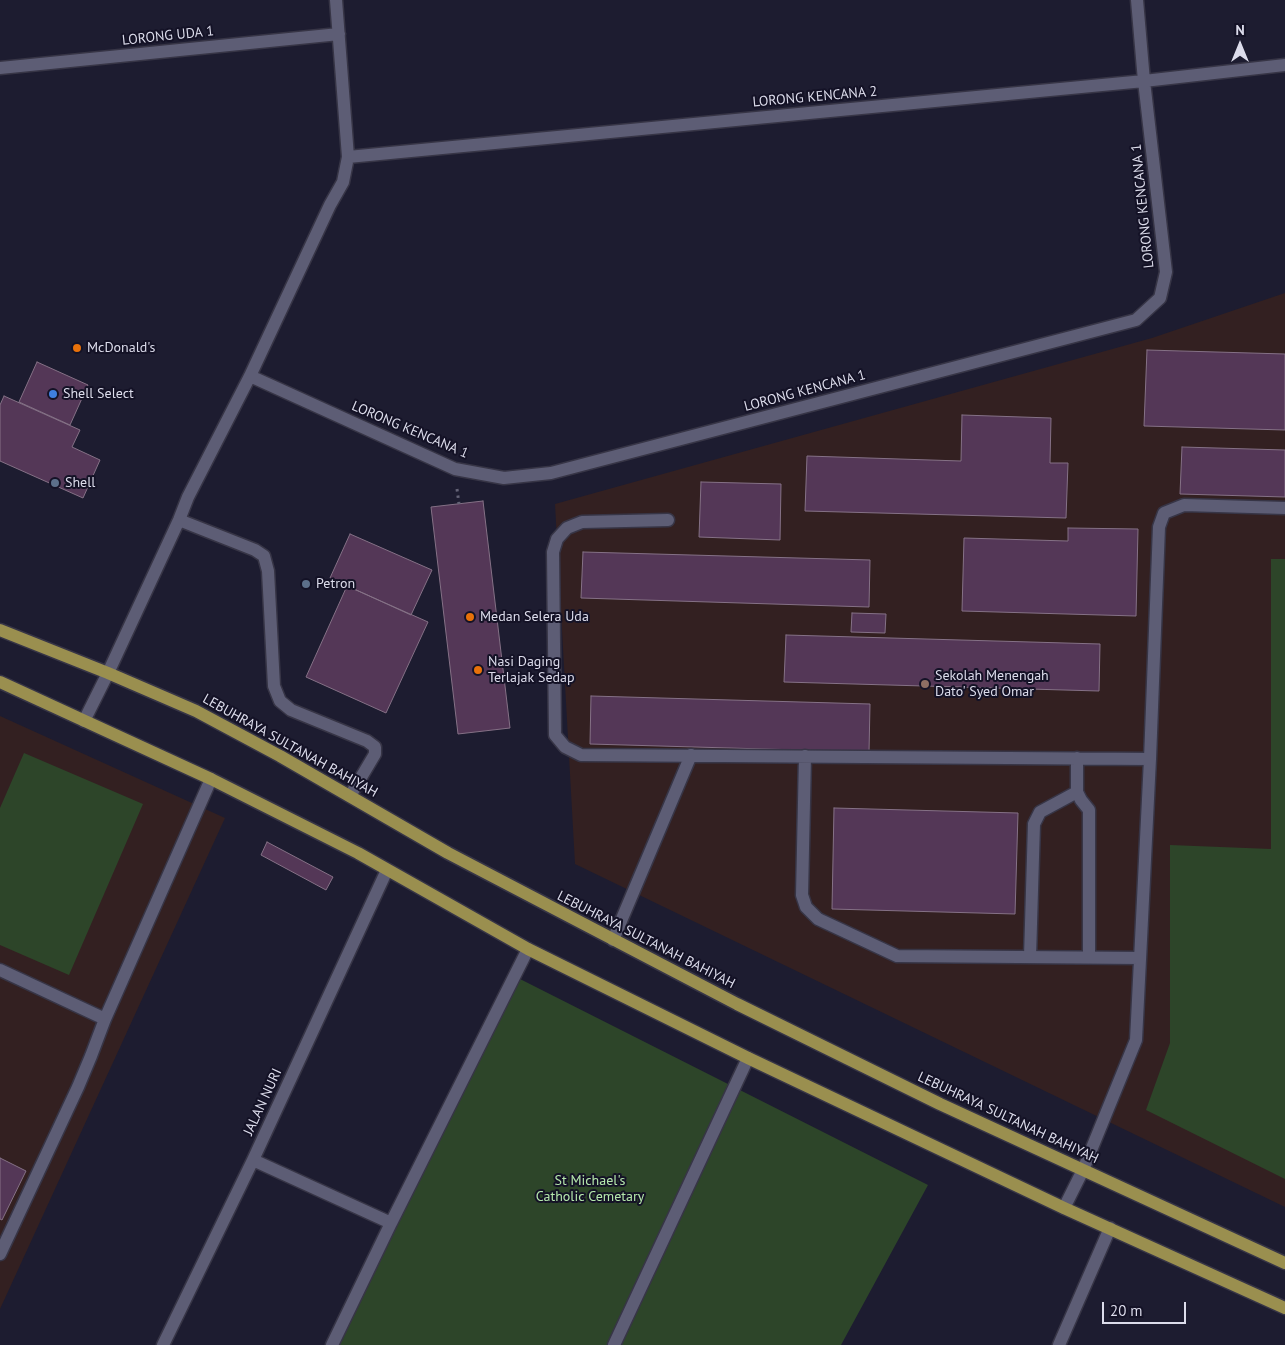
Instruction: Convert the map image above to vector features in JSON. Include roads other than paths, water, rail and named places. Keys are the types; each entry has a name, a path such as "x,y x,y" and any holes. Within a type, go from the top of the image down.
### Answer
{"main road":[{"name":"LEBUHRAYA SULTANAH BAHIYAH","path":"0,630 108,673 196,711 280,756 448,854 737,1004 940,1104 1285,1263"},
{"path":"0,682 211,779 358,854 528,949 748,1058 1064,1208 1285,1308"}],"street":[{"path":"84,721 108,673 188,497 250,376 330,205 343,182 348,157 336,0"},
{"name":"LORONG KENCANA 1","path":"250,376 455,469 504,478 551,474 1136,320 1160,298 1166,272 1144,81 1137,0"},
{"name":"LORONG UDA 1","path":"0,68 339,34"},
{"name":"LORONG KENCANA 2","path":"348,157 1144,81 1285,65"},
{"path":"1064,1208 1083,1170 1136,1040 1159,527 1164,513 1184,505 1285,508"},
{"path":"179,520 255,550 264,556 268,572 274,686 280,701 291,710 367,741 375,747 375,754 350,796"},
{"path":"668,520 582,522 567,528 557,539 553,552 555,735 565,747 581,755 1150,759"},
{"path":"613,940 691,756"},
{"path":"805,756 802,895 806,907 818,919 897,956 1140,958"},
{"path":"1077,758 1077,792 1089,810 1089,957"},
{"path":"0,1254 78,1087 105,1018 211,779"},
{"path":"1030,957 1034,824 1040,812 1077,792"},
{"name":"JALAN NURI","path":"163,1345 253,1160 387,870"},
{"path":"332,1345 528,949"},
{"path":"0,970 105,1018"},
{"path":"614,1345 748,1058"},
{"path":"253,1160 391,1223"},
{"path":"1059,1345 1110,1228"}],"place":[{"name":"McDonald's","path":"77,348"},
{"name":"Shell Select","path":"53,394"},
{"name":"Shell","path":"55,483"},
{"name":"Petron","path":"306,584"},
{"name":"Medan Selera Uda","path":"470,617"},
{"name":"Nasi Daging Terlajak Sedap","path":"478,670"},
{"name":"Sekolah Menengah Dato' Syed Omar","path":"925,684"}],"park label":[{"name":"St Michael's Catholic Cemetary","path":"590,1190"}]}
